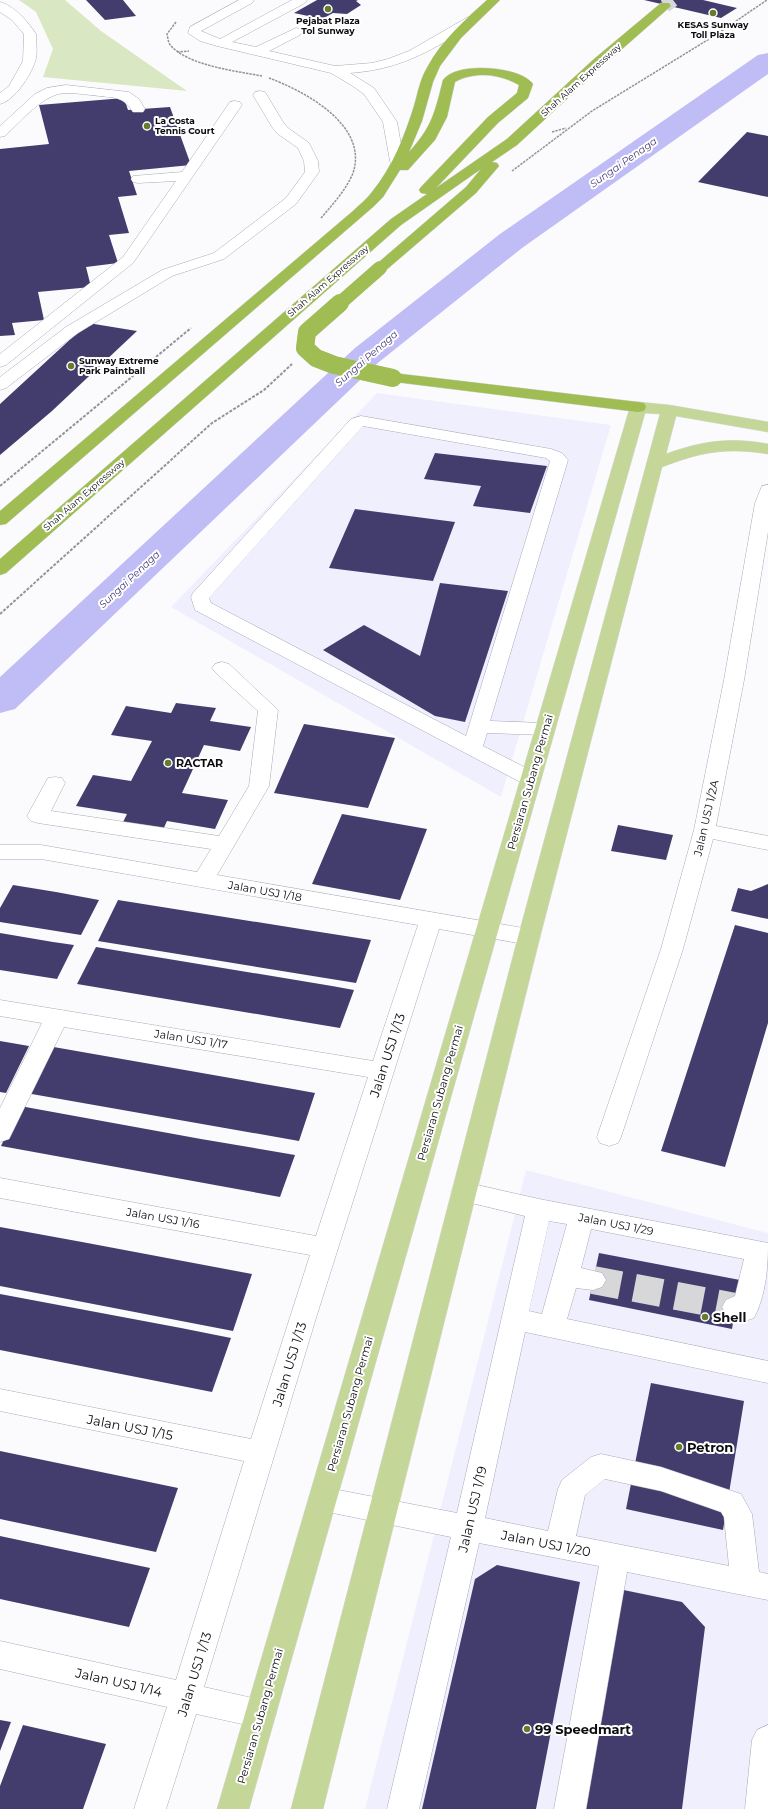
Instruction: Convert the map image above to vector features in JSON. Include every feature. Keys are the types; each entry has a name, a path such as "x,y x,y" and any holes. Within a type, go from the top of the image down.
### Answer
{"highway":[{"path":"378,194 409,140 420,108 427,78 438,59 454,38 494,0"},
{"name":"Shah Alam Expressway","path":"0,569 396,222 512,142 599,62 665,6"},
{"path":"0,520 358,214 428,140 440,117 449,80 457,74 490,72 508,74 519,78 526,84 523,94 493,120 396,222"},
{"path":"512,142 471,190 307,332 305,348 316,358 334,365 393,378 638,407"}],"main road":[{"path":"638,407 669,410 768,427"},
{"name":"Persiaran Subang Permai","path":"233,1809 638,407"},
{"path":"307,1809 529,937 669,410"},
{"path":"655,464 688,450 712,446 747,444 768,449"}],"street":[{"path":"248,0 194,30 194,33 197,36 221,43 335,70 368,67 393,62 418,51 472,20"},
{"path":"221,43 302,0"},
{"path":"0,6 16,17 30,34 29,61 14,88 0,100"},
{"path":"257,52 296,32"},
{"path":"335,70 369,91 381,107 390,122 397,161"},
{"path":"0,133 40,96 52,90 66,89 124,95 134,102 138,108"},
{"path":"0,385 72,330 167,273 219,256 291,201 299,192 312,172 311,161 304,146 276,124 260,95"},
{"path":"0,362 128,260 235,105"},
{"path":"138,179 186,176"},
{"path":"472,749 558,460 556,456 550,454 361,421 357,423 200,597 200,602 202,606 472,749 531,779"},
{"name":"Jalan USJ 1/2A","path":"609,1137 674,942 705,830 736,672 764,503 768,490"},
{"path":"203,880 226,844 259,786 268,710 222,668"},
{"path":"479,728 545,729"},
{"path":"55,783 38,816 226,844"},
{"path":"705,830 768,843"},
{"name":"Jalan USJ 1/18","path":"0,852 41,852 529,937"},
{"name":"Jalan USJ 1/13","path":"150,1809 187,1697 325,1248 431,920"},
{"name":"Jalan USJ 1/17","path":"0,1008 382,1071"},
{"path":"0,1133 57,1017"},
{"name":"Jalan USJ 1/16","path":"0,1188 325,1248"},
{"name":"Jalan USJ 1/29","path":"464,1192 539,1210 763,1252"},
{"name":"Jalan USJ 1/19","path":"403,1809 539,1210"},
{"path":"552,1326 582,1217"},
{"path":"735,1307 745,1310 763,1252"},
{"path":"566,1276 593,1280"},
{"path":"514,1318 768,1372"},
{"name":"Jalan USJ 1/15","path":"0,1400 261,1453"},
{"path":"559,1546 572,1489 601,1466 661,1479 731,1503 738,1514 756,1585"},
{"name":"Jalan USJ 1/20","path":"323,1499 756,1585"},
{"path":"570,1809 614,1557"},
{"name":"Jalan USJ 1/14","path":"0,1655 261,1714"},
{"path":"761,1809 768,1740"}],"path":[{"path":"180,19 172,26 167,34 168,44 177,52 197,61 278,81 314,100 342,124 351,138 356,152 355,164 349,182 318,222"},
{"path":"0,486 191,328"}],"shaded area":[{"path":"377,393 611,425 501,797 171,607"},
{"path":"526,1170 768,1233 768,1809 365,1809"}],"green space":[{"path":"19,0 65,0 101,31 187,91 43,77 53,49 36,12"}],"building":[{"path":"86,0 123,0 136,16 105,20"},
{"name":"Pejabat Plaza Tol Sunway","path":"317,0 358,0 356,1 361,5 347,14 333,13 322,19 294,13"},
{"name":"KESAS Sunway Toll Plaza","path":"644,0 703,0 737,8 721,18"},
{"path":"124,98 128,110 170,107 191,165 129,171 137,195 118,197 129,233 109,235 118,263 86,267 91,287 38,292 44,320 12,323 15,335 0,336 0,149 49,144 39,105"},
{"path":"747,132 768,136 768,197 698,182"},
{"name":"Sunway Extreme Park Paintball","path":"88,323 137,331 52,411 0,455 0,404"},
{"path":"435,453 547,466 530,513 473,506 481,486 424,479"},
{"path":"355,509 455,522 433,581 329,568"},
{"path":"440,583 508,591 465,722 435,716 323,650 364,625 420,656"},
{"name":"RACTAR","path":"176,703 216,708 210,721 251,727 240,751 204,745 182,793 228,800 215,829 167,821 162,832 121,826 127,814 76,806 93,775 131,781 152,741 111,735 126,706 171,713"},
{"path":"304,724 395,738 368,808 274,793"},
{"path":"342,814 427,829 400,900 312,884"},
{"path":"618,825 673,835 666,860 611,851"},
{"path":"768,884 768,919 731,911 738,888 751,891"},
{"path":"13,885 99,900 81,935 0,922 0,908"},
{"path":"118,900 371,940 356,983 98,941"},
{"path":"735,925 768,933 768,1023 725,1167 661,1151"},
{"path":"0,933 74,945 57,979 0,970"},
{"path":"96,947 354,990 340,1028 77,984"},
{"path":"0,1041 29,1046 6,1093 0,1092"},
{"path":"48,1046 315,1093 299,1141 26,1093"},
{"path":"20,1106 295,1155 280,1197 1,1146"},
{"path":"0,1227 252,1274 233,1331 0,1286"},
{"path":"599,1253 740,1280 732,1329 589,1300"},
{"path":"0,1294 231,1338 212,1392 0,1350"},
{"path":"651,1383 744,1401 723,1530 626,1509"},
{"path":"0,1451 178,1488 156,1552 0,1519"},
{"path":"0,1536 150,1568 129,1627 0,1599"},
{"path":"497,1565 580,1582 536,1809 422,1809 475,1579"},
{"path":"604,1586 682,1602 705,1627 682,1809 566,1809"},
{"path":"0,1720 11,1722 0,1751"},
{"path":"23,1725 106,1744 83,1809 0,1809 0,1786"}],"waterway":[{"name":"Sungai Penaga","path":"0,700 367,355 511,241 768,61"}],"tunnel":[{"path":"665,6 673,0"},
{"path":"593,1280 735,1307"}],"place":[{"name":"Pejabat Plaza Tol Sunway","path":"328,9"},
{"name":"KESAS Sunway Toll Plaza","path":"713,13"},
{"name":"La Costa Tennis Court","path":"147,126"},
{"name":"Sunway Extreme Park Paintball","path":"71,366"},
{"name":"RACTAR","path":"168,763"},
{"name":"Shell","path":"705,1317"},
{"name":"Petron","path":"679,1447"},
{"name":"99 Speedmart","path":"527,1729"}]}
